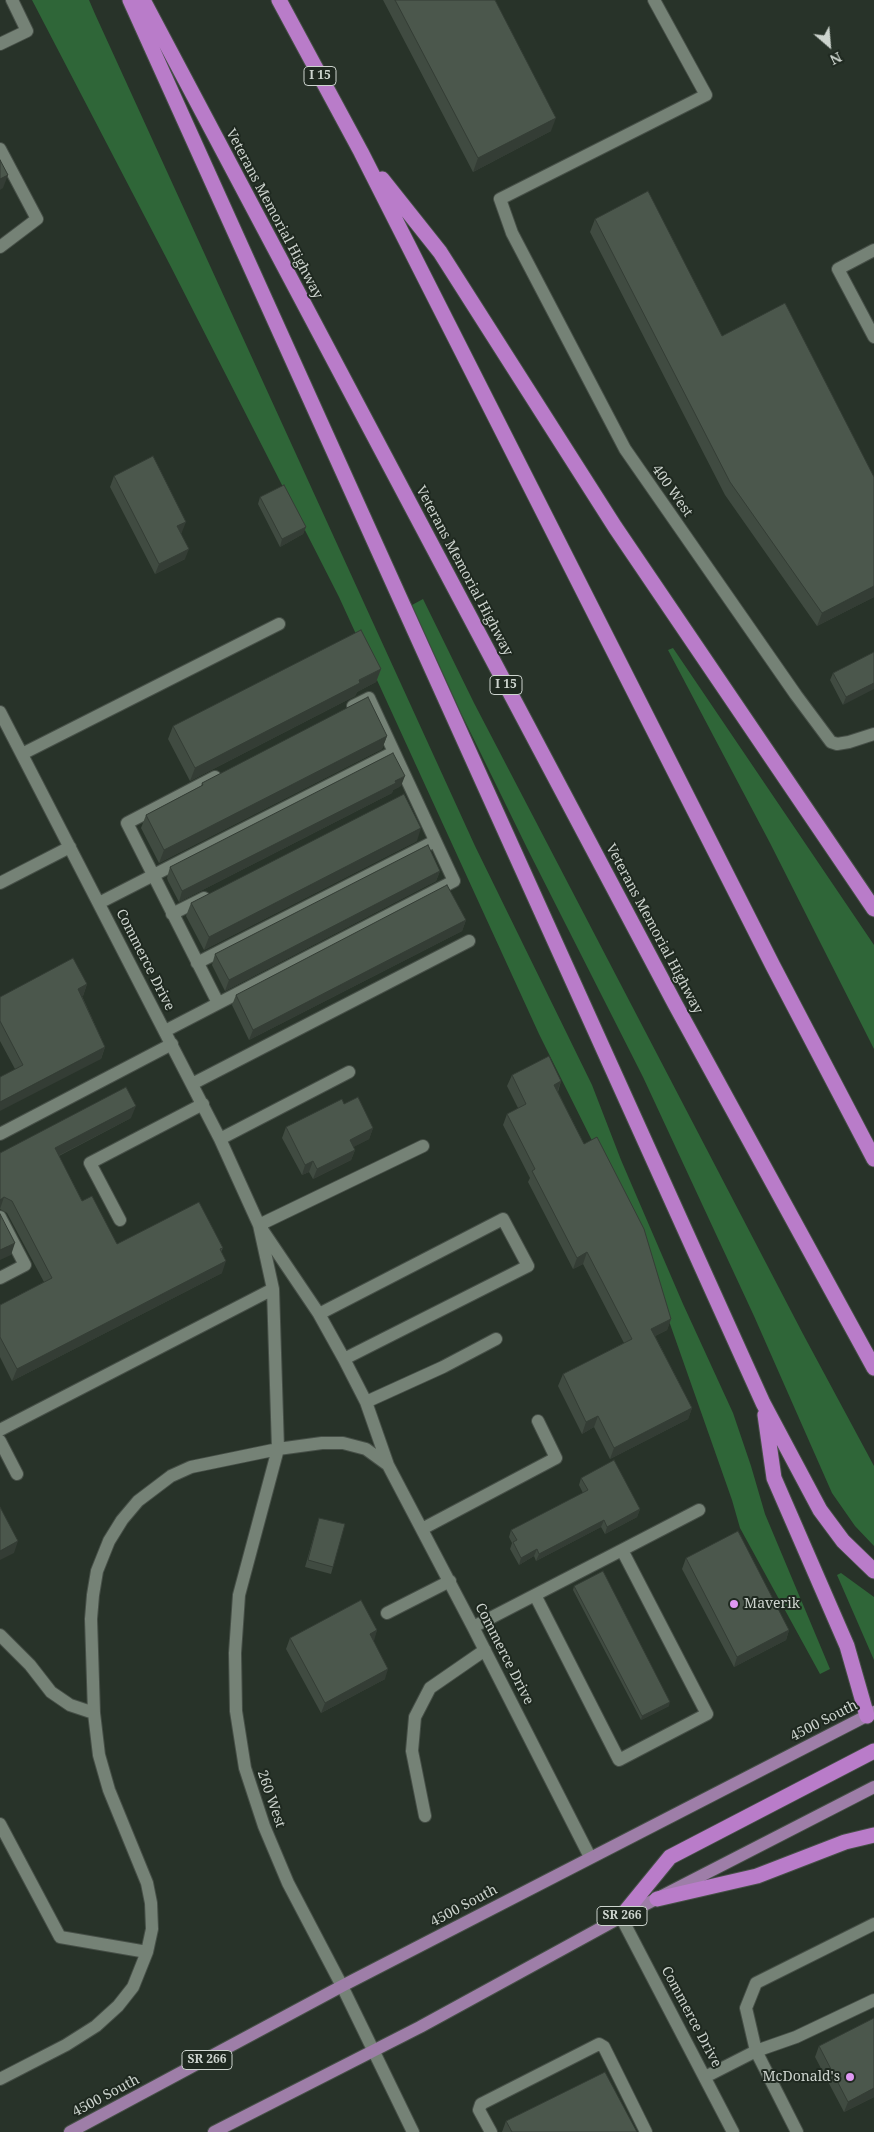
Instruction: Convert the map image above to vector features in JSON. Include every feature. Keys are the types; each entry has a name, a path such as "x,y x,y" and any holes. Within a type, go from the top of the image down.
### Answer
{"highway":[{"path":"130,0 764,1403 820,1510 842,1541 874,1571"},
{"name":"Veterans Memorial Highway","path":"142,0 675,1004 874,1368"},
{"name":"I 15","path":"279,0 361,152 773,966 874,1159"},
{"path":"361,152 440,252 614,527 874,908"},
{"path":"764,1403 774,1478 847,1646 871,1714"},
{"path":"621,1917 670,1857 874,1752"},
{"path":"657,1899 757,1876 845,1842 874,1835"}],"main road":[{"name":"4500 South","path":"70,2132 342,1986 871,1714"},
{"name":"SR 266","path":"214,2132 374,2051 621,1917 874,1787"}],"street":[{"path":"0,44 27,31 12,0"},
{"name":"400 West","path":"654,0 706,95 500,199 512,233 625,449 710,573 831,742 838,744 849,742 874,734"},
{"path":"0,148 37,218 0,247"},
{"path":"874,250 838,269 874,337"},
{"path":"22,754 279,624"},
{"path":"164,1031 454,881 435,841 407,795 394,752 369,698 343,712"},
{"name":"Commerce Drive","path":"0,712 203,1104 259,1225 319,1314 344,1359 366,1402 388,1465 450,1581 590,1857"},
{"path":"98,902 394,752"},
{"path":"218,1003 127,823 230,770"},
{"path":"197,963 435,841"},
{"path":"0,883 70,847"},
{"path":"172,914 217,892"},
{"path":"192,1084 468,941"},
{"path":"0,1134 172,1044"},
{"path":"220,1138 349,1072"},
{"path":"120,1220 90,1163 203,1104"},
{"path":"259,1225 423,1146"},
{"path":"0,1217 25,1265 0,1278"},
{"path":"319,1314 503,1219 528,1266 344,1359"},
{"name":"Commerce Drive","path":"259,1225 273,1290 278,1449 322,1443 343,1443 366,1448 388,1465"},
{"path":"0,1430 273,1290"},
{"path":"366,1402 443,1367 496,1339"},
{"path":"422,1529 556,1458 538,1421"},
{"path":"0,1441 17,1474"},
{"path":"0,2079 66,2045 96,2026 118,2006 134,1987 147,1952 152,1929 151,1903 147,1883 109,1790 99,1755 94,1713 92,1595 97,1571 108,1542 122,1520 138,1501 171,1476 191,1467 278,1449"},
{"name":"260 West","path":"278,1449 238,1595 234,1653 236,1711 245,1768 264,1826 288,1882 342,1986 413,2132"},
{"path":"473,1627 699,1510"},
{"path":"535,1595 620,1760 708,1714 622,1550"},
{"path":"387,1613 450,1581"},
{"path":"0,1635 30,1665 51,1692 70,1706 94,1713"},
{"path":"425,1816 412,1751 415,1717 430,1688 485,1650"},
{"path":"0,1824 60,1937 147,1952"},
{"name":"Commerce Drive","path":"621,1917 733,2132"},
{"path":"797,2132 756,2051 746,2008 756,1983 874,1924"},
{"path":"705,2077 756,2051 796,2037 874,2000"},
{"path":"491,2132 478,2110 481,2104 599,2044 604,2047 646,2132"}],"green space":[{"path":"32,0 89,0 475,846 592,1085 621,1160 683,1304 733,1413 765,1514 830,1669 820,1674 740,1528 732,1500 638,1233 539,1034 339,597 170,265"},
{"path":"423,599 474,703 803,1334 874,1466 874,1546 855,1526 832,1493 754,1316 643,1077 461,713 412,605"},
{"path":"673,648 874,945 874,1049 770,843 668,650"},
{"path":"841,1573 874,1597 874,1660 837,1575"}],"building":[{"path":"395,0 495,0 556,118 478,158"},
{"path":"0,160 8,175 0,179"},
{"path":"648,191 722,336 785,303 874,477 874,586 822,613 730,482 595,219"},
{"path":"153,456 186,522 177,526 189,549 159,564 114,476"},
{"path":"284,485 306,527 282,539 260,497"},
{"path":"361,630 381,669 359,680 360,683 195,768 173,726"},
{"path":"874,652 874,683 846,697 833,673"},
{"path":"368,697 387,736 164,850 146,815 203,785 202,783"},
{"path":"393,753 405,776 395,781 396,783 182,891 170,867"},
{"path":"404,794 421,828 209,937 191,903"},
{"path":"428,845 440,871 229,980 215,954"},
{"path":"447,885 466,920 253,1030 236,995"},
{"path":"73,958 87,984 78,989 105,1047 0,1102 0,1077 23,1065 0,1021 0,997"},
{"path":"549,1056 561,1081 554,1085 584,1144 597,1137 644,1229 671,1319 651,1329 692,1408 614,1448 598,1416 586,1422 563,1374 632,1339 587,1252 577,1258 532,1171 535,1169 507,1114 526,1104 512,1075"},
{"path":"126,1087 136,1106 55,1148 82,1201 92,1196 117,1244 199,1202 223,1248 220,1249 226,1261 17,1369 0,1337 0,1305 52,1278 12,1201 4,1197 0,1200 0,1153"},
{"path":"358,1097 373,1128 350,1140 355,1150 317,1169 313,1161 305,1165 286,1127 342,1099 344,1104"},
{"path":"0,1214 15,1243 0,1250"},
{"path":"614,1460 640,1509 607,1527 604,1520 539,1554 537,1549 521,1558 513,1542 517,1540 511,1530 588,1490 581,1478"},
{"path":"0,1507 18,1541 0,1551"},
{"path":"319,1518 345,1524 333,1567 308,1560"},
{"name":"Maverik","path":"738,1531 789,1630 737,1657 686,1558"},
{"path":"603,1571 670,1702 642,1716 574,1586"},
{"path":"361,1600 377,1630 370,1634 388,1669 325,1703 290,1638"},
{"name":"McDonald's","path":"874,2018 874,2088 848,2102 819,2046"},
{"path":"605,2072 637,2132 512,2132 506,2121"}],"place":[{"name":"Maverik","path":"734,1604"},
{"name":"McDonald's","path":"850,2077"}]}
